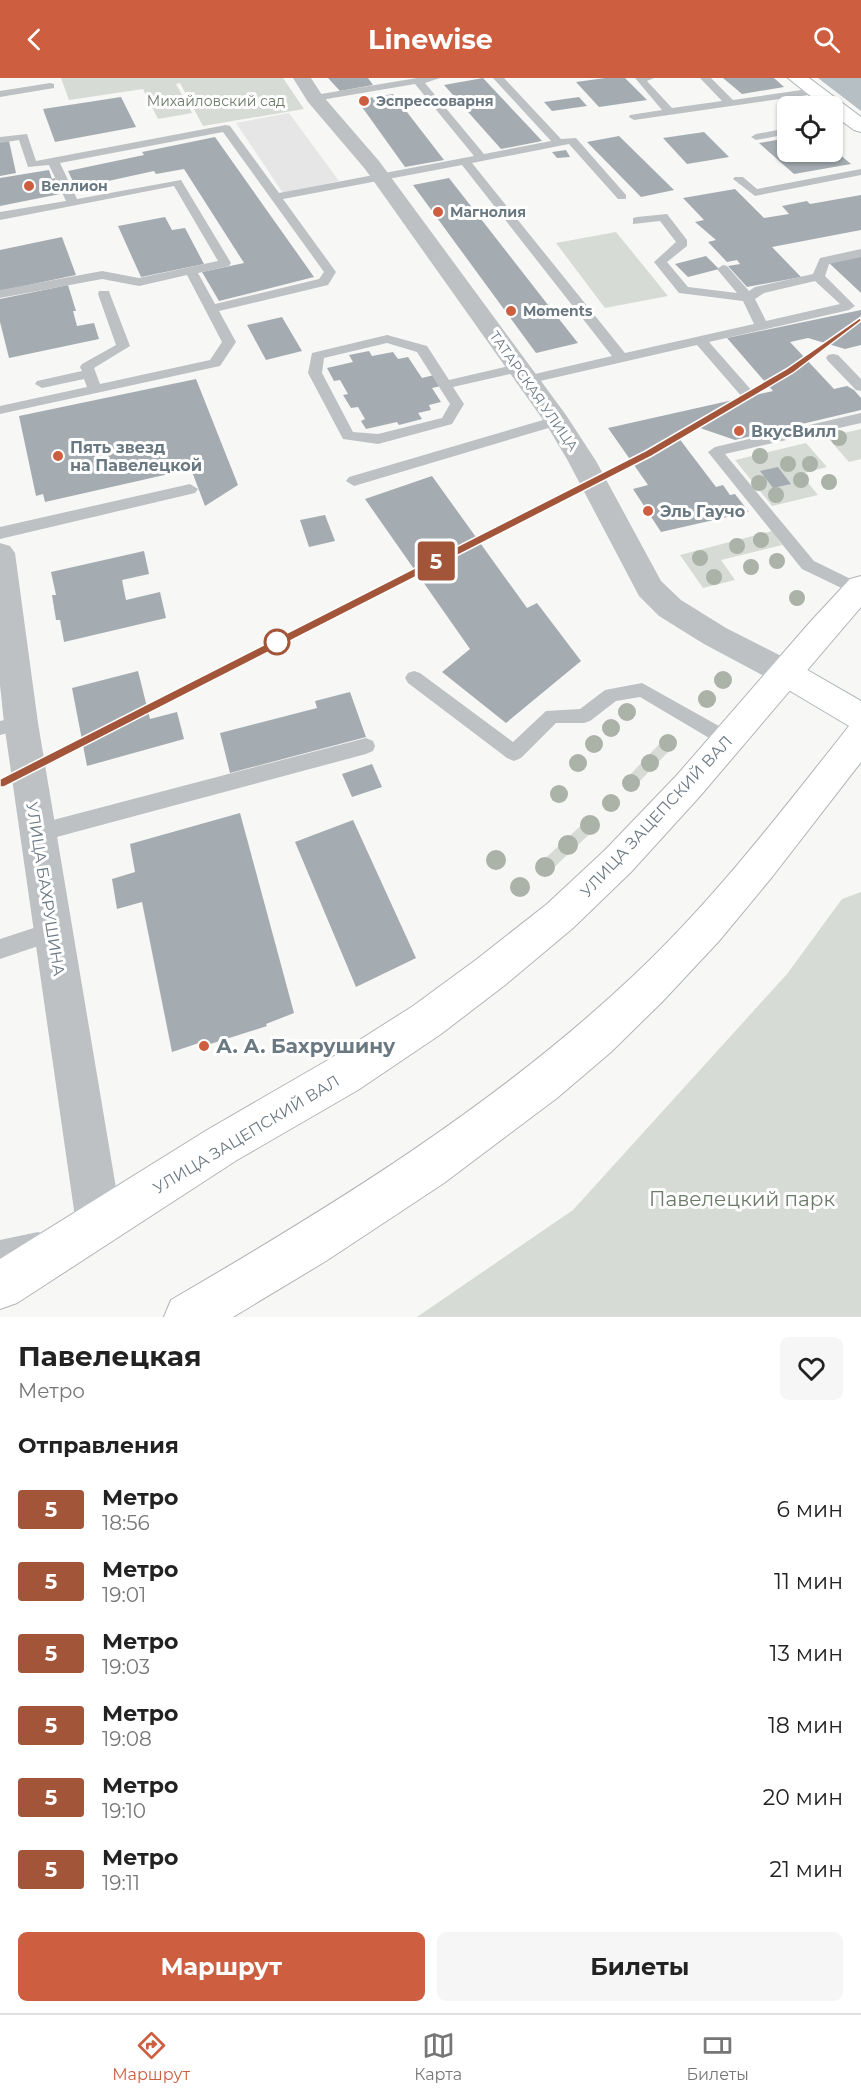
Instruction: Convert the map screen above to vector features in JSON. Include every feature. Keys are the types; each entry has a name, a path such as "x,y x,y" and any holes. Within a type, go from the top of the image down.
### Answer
{"main road":[{"path":"797,78 856,123"},
{"name":"УЛИЦА ЗАЦЕПСКИЙ ВАЛ","path":"0,1286 222,1145 343,1075 428,1020 492,972 560,916 618,861 689,785 859,589"},
{"path":"786,673 861,717"},
{"path":"188,1317 407,1184 499,1117 568,1061 647,990 701,934 749,880 861,736"}],"street":[{"name":"ТАТАРСКАЯ УЛИЦА","path":"308,88 379,176 556,421 582,461 650,588 670,608 715,636 786,673"},
{"name":"УЛИЦА БАХРУШИНА","path":"0,553 10,716 38,833 99,1224"}],"lane":[{"path":"308,88 435,78"},
{"path":"498,78 559,142"},
{"path":"642,78 670,112"},
{"path":"705,78 731,104"},
{"path":"418,81 481,157"},
{"path":"0,94 50,86"},
{"path":"634,117 815,91"},
{"path":"0,140 23,136 32,165 226,128 236,133 276,197 330,272 324,282 212,309"},
{"path":"756,137 777,134"},
{"path":"276,197 312,188 572,140 622,197"},
{"path":"493,155 502,165"},
{"path":"464,160 621,358"},
{"path":"53,161 73,203"},
{"path":"739,179 755,193 861,172"},
{"path":"0,216 177,182 225,263 139,282 102,275 0,294"},
{"path":"637,221 663,217 683,243 660,262 684,290 748,298 760,290 818,277"},
{"path":"818,277 824,261 861,253"},
{"path":"723,269 748,298 762,326"},
{"path":"0,410 215,363 229,342 191,271"},
{"path":"445,385 621,358 849,306 818,277"},
{"path":"94,389 87,367 123,346 104,294"},
{"path":"387,339 422,349 445,385 456,404 447,421 378,439 348,436 315,373 317,356 387,339"},
{"path":"700,340 748,395"},
{"path":"833,358 861,387"},
{"path":"42,384 89,374"},
{"path":"859,589 808,565 715,452 861,418"},
{"path":"354,481 556,421"},
{"path":"0,533 190,489"},
{"path":"414,678 514,753 552,716 584,716 611,695 642,690 728,740"},
{"path":"38,833 366,746"},
{"path":"0,949 52,932"},
{"path":"0,1253 62,1237 99,1224"}],"shaded area":[{"path":"818,78 861,78 861,111"},
{"path":"289,113 339,181 283,193 236,123"}],"green space":[{"name":"Михайловский сад","path":"61,78 283,78 304,109 203,126 180,83 176,84 192,113 158,119 143,89 69,100"},
{"path":"616,232 668,296 605,308 556,243"},
{"path":"861,429 861,459 849,462 827,437"},
{"path":"806,443 827,467 801,474 818,495 772,506 735,460"},
{"path":"772,531 782,545 721,560 735,580 703,588 680,555"},
{"path":"665,738 674,741 674,746 634,787 627,786 626,779"},
{"path":"587,820 594,821 596,828 549,872 541,871 540,863"},
{"name":"Павелецкий парк","path":"861,892 861,1317 417,1317 573,1210 787,974 842,899"}],"building":[{"path":"328,78 368,78 373,85 340,91"},
{"path":"483,78 542,141 501,149 444,85"},
{"path":"625,78 647,100 599,107 576,82"},
{"path":"723,78 774,78 784,87 742,94"},
{"path":"393,94 444,160 405,167 357,100"},
{"path":"121,97 136,127 55,142 43,109"},
{"path":"579,97 587,106 552,111 544,102"},
{"path":"704,132 729,157 687,164 663,138"},
{"path":"619,136 674,190 641,197 587,142"},
{"path":"215,137 314,277 219,301 202,272 244,263 184,169 156,174 154,171 76,188 68,171 144,155 142,152"},
{"path":"777,140 777,159 759,143"},
{"path":"9,141 16,173 0,176 0,142"},
{"path":"566,150 570,157 557,158 552,152"},
{"path":"843,157 851,164 794,174 780,162 843,162"},
{"name":"Веллион","path":"49,170 52,179 55,178 60,194 0,206 0,178"},
{"path":"449,178 578,343 536,353 413,185"},
{"path":"735,189 764,218 789,214 782,206 807,201 810,204 861,195 861,230 772,247 801,277 747,287 728,266 740,264 737,260 727,262 708,242 716,240 695,222 704,220 683,198"},
{"path":"165,217 172,230 185,228 204,264 141,277 118,226"},
{"path":"62,237 76,275 0,291 0,250"},
{"path":"861,255 861,293 828,262"},
{"path":"706,256 719,269 688,277 675,264"},
{"path":"68,285 76,311 73,311 77,326 94,323 99,339 9,358 0,322 0,299"},
{"path":"861,310 861,345 845,349 808,338 790,342 834,389 847,386 854,390 861,398 861,410 735,440 697,427 675,433 716,487 723,485 730,495 735,494 749,512 661,532 633,489 648,485 608,428 773,391 727,338"},
{"path":"282,317 302,351 266,360 247,325"},
{"path":"369,351 372,356 393,352 398,359 408,357 422,378 434,375 441,386 432,388 441,402 429,405 431,410 418,413 422,419 399,425 397,422 366,429 361,421 365,419 358,407 351,408 343,395 348,394 340,380 334,381 327,368 353,362 349,355"},
{"path":"196,379 238,485 205,506 191,469 45,502 43,494 36,496 19,416"},
{"path":"778,467 791,484 773,488 760,471"},
{"path":"432,476 527,608 537,603 581,661 506,723 442,672 470,649 365,499"},
{"path":"325,515 335,541 309,547 300,520"},
{"path":"144,551 149,574 122,580 126,600 160,592 166,618 64,642 60,620 56,620 52,595 56,595 51,572"},
{"path":"138,671 150,719 177,712 184,739 87,766 72,688"},
{"path":"350,692 366,737 230,773 220,733 317,708 315,701"},
{"path":"372,764 382,787 352,797 342,774"},
{"path":"240,813 294,1013 266,1024 267,1026 204,1046 202,1042 172,1052 142,902 117,909 112,879 135,872 130,844"},
{"path":"353,820 416,958 356,987 295,842"}],"metro line":[{"name":"5","path":"0,783 648,454 789,371 861,319"}],"place":[{"name":"Эспрессоварня","path":"364,101"},
{"name":"Веллион","path":"29,186"},
{"name":"Магнолия","path":"438,212"},
{"name":"Moments","path":"511,311"},
{"name":"ВкусВилл","path":"739,431"},
{"name":"Пять звезд на Павелецкой","path":"58,456"},
{"name":"Эль Гаучо","path":"648,511"},
{"name":"А. А. Бахрушину","path":"204,1046"}]}
